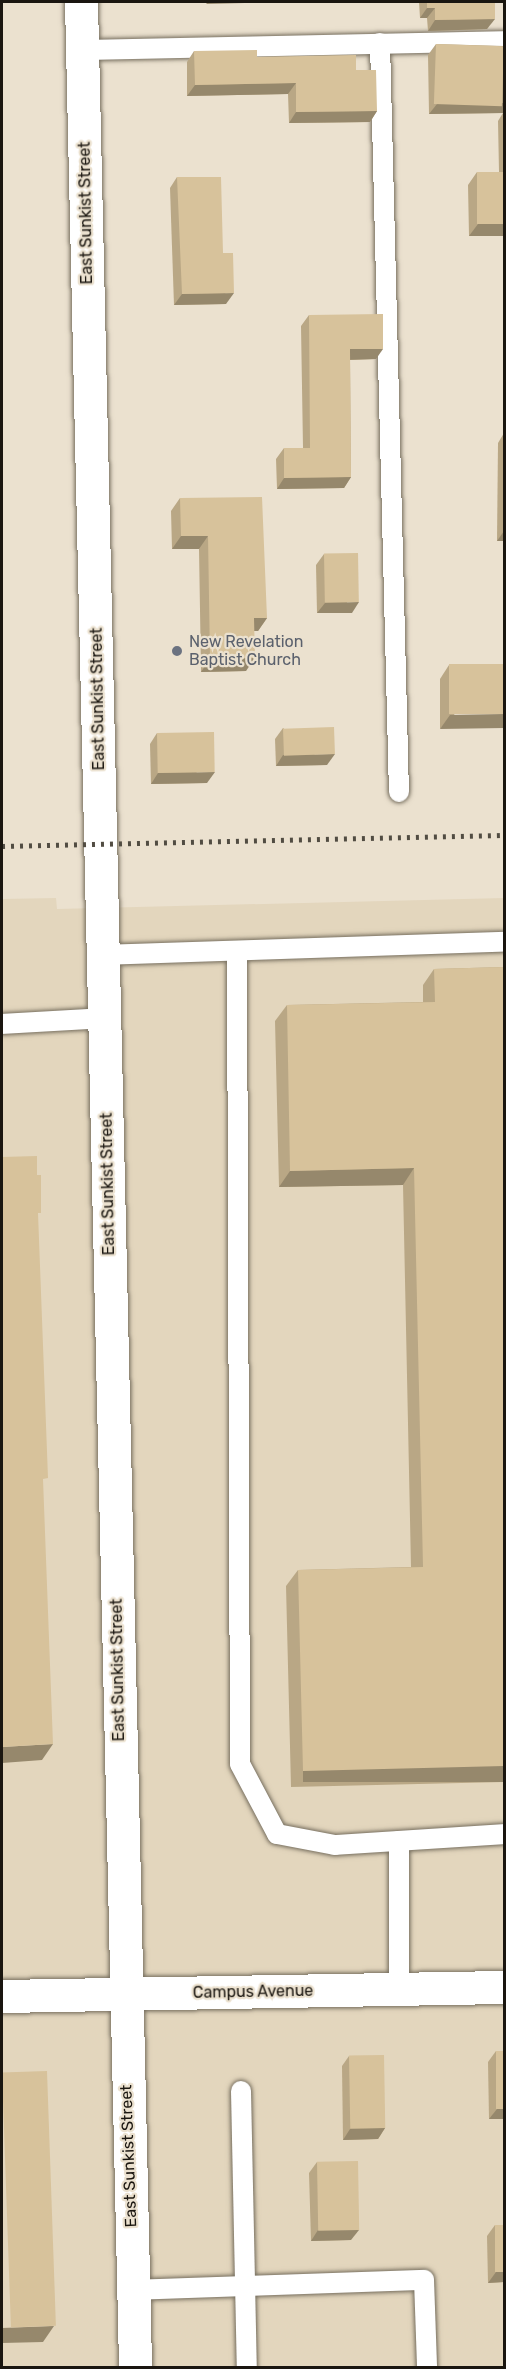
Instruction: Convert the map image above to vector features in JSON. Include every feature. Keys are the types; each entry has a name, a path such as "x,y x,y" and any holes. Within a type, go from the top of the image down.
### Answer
{"street":[{"name":"East Sunkist Street","path":"81,2 135,2367"},
{"name":"Campus Avenue","path":"2,1996 504,1987"}],"lane":[{"path":"82,50 504,40"},
{"path":"380,43 399,792"},
{"path":"103,955 504,942"},
{"path":"237,951 240,1764 277,1834 335,1845 504,1834"},
{"path":"2,1024 105,1018"},
{"path":"399,1841 399,1989"},
{"path":"242,2091 247,2367"},
{"path":"133,2290 424,2280 427,2367"}],"shaded area":[{"path":"56,898 57,909 504,898 504,2367 2,2367 2,899"}],"building":[{"path":"427,2 495,2 495,19 435,20 435,8 427,8"},
{"path":"436,44 504,46 502,106 434,104"},
{"path":"257,50 257,57 356,55 356,70 376,70 377,111 296,112 296,83 195,85 194,51"},
{"path":"477,172 504,172 504,224 477,224"},
{"path":"177,177 221,177 223,253 233,253 234,293 182,294"},
{"path":"383,314 383,349 350,349 351,477 284,478 284,448 310,448 309,315"},
{"path":"262,497 267,618 254,618 255,658 210,659 208,536 181,536 180,498"},
{"path":"358,553 359,602 325,603 324,554"},
{"path":"449,664 504,664 504,714 449,714"},
{"path":"334,727 335,754 284,756 283,729"},
{"path":"214,732 215,772 158,773 157,733"},
{"path":"504,967 504,1766 303,1771 298,1570 423,1567 414,1168 290,1171 287,1005 435,1002 434,969"},
{"path":"37,1156 37,1175 41,1175 41,1213 38,1213 48,1478 43,1479 53,1744 2,1747 2,1157"},
{"path":"496,2051 504,2051 504,2109 496,2109"},
{"path":"384,2055 385,2128 350,2129 349,2056"},
{"path":"47,2071 56,2326 11,2327 2,2073"},
{"path":"358,2161 359,2230 318,2231 317,2162"},
{"path":"495,2225 504,2225 504,2272 495,2272"}],"railway":[{"path":"2,846 504,835"}],"place":[{"name":"New Revelation Baptist Church","path":"177,651"}]}
